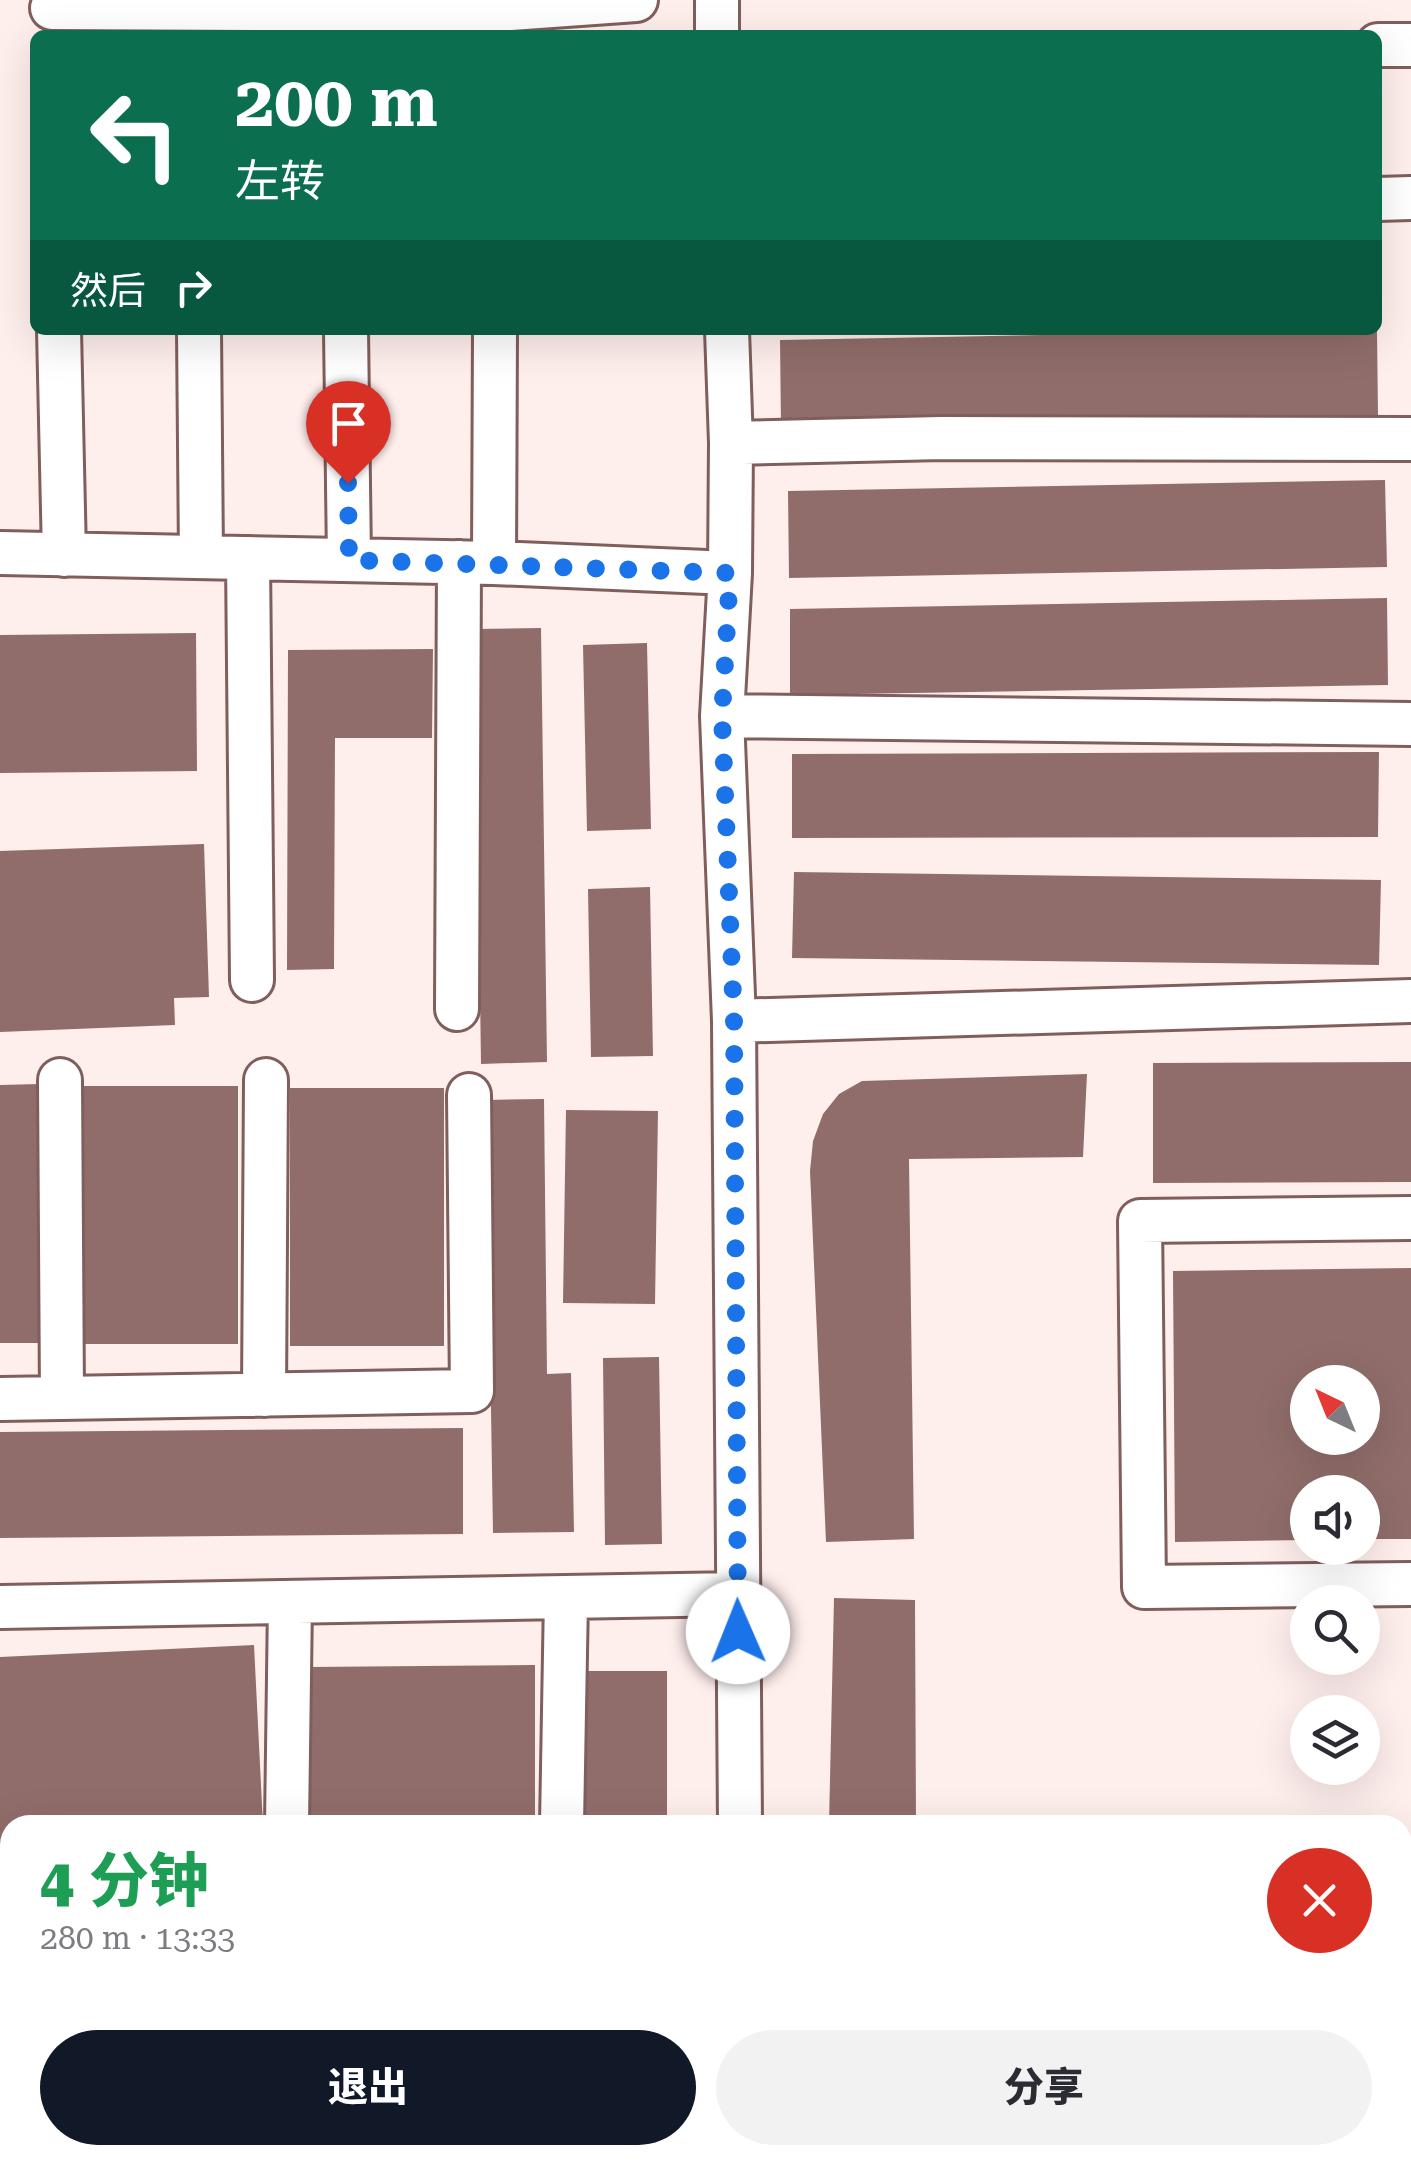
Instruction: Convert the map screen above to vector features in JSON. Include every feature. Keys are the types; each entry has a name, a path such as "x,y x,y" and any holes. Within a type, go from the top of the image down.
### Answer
{"street":[{"path":"52,14 497,15 636,0"},
{"path":"717,30 718,0"},
{"path":"1382,44 1411,45"},
{"path":"1382,199 1411,198"},
{"path":"59,335 64,554"},
{"path":"198,335 201,557"},
{"path":"346,335 349,560"},
{"path":"457,1009 476,562 495,335"},
{"path":"727,335 730,573 722,716 734,1021 740,1815"},
{"path":"731,444 942,438 1411,439"},
{"path":"0,553 476,562 730,573"},
{"path":"248,558 252,980"},
{"path":"722,716 1411,724"},
{"path":"734,1021 1411,1001"},
{"path":"60,1080 62,1398"},
{"path":"264,1395 266,1080"},
{"path":"0,1399 472,1391 469,1095"},
{"path":"1411,1218 1140,1221 1140,1240 1144,1586 1411,1584"},
{"path":"0,1607 737,1594"},
{"path":"562,1815 566,1597"},
{"path":"286,1815 290,1602"}],"building":[{"path":"1377,335 1378,416 781,427 780,340"},
{"path":"1385,480 1387,567 789,578 788,491"},
{"path":"1387,598 1388,685 790,695 790,609"},
{"path":"541,628 547,1062 481,1064 475,629"},
{"path":"196,633 197,771 0,773 0,635"},
{"path":"647,643 651,829 587,831 583,645"},
{"path":"433,649 432,738 335,738 334,969 287,970 288,650"},
{"path":"1379,752 1378,837 792,838 792,754"},
{"path":"204,844 209,997 174,998 175,1025 0,1032 0,851"},
{"path":"794,872 1381,880 1379,965 792,958"},
{"path":"650,887 653,1056 591,1057 588,889"},
{"path":"1411,1062 1411,1182 1153,1183 1153,1063"},
{"path":"1087,1074 1083,1157 909,1159 914,1539 826,1542 810,1171 813,1141 823,1114 839,1094 862,1081"},
{"path":"39,1084 39,1343 0,1343 0,1085"},
{"path":"84,1086 238,1086 238,1344 84,1344"},
{"path":"290,1088 444,1088 444,1346 290,1346"},
{"path":"544,1099 547,1374 571,1373 574,1532 493,1533 486,1100"},
{"path":"566,1110 658,1111 655,1304 563,1303"},
{"path":"1411,1268 1411,1539 1380,1539 1380,1475 1290,1475 1290,1540 1175,1542 1173,1271"},
{"path":"659,1357 662,1544 605,1545 603,1358"},
{"path":"463,1428 463,1534 0,1538 0,1432"},
{"path":"834,1598 915,1600 916,1815 829,1815"},
{"path":"254,1645 262,1815 0,1815 0,1657"},
{"path":"535,1665 535,1815 309,1815 309,1667"},
{"path":"582,1671 667,1671 667,1815 582,1815"}],"route":[{"path":"348,483 349,560 730,573 722,716 734,1021 738,1632"}]}
